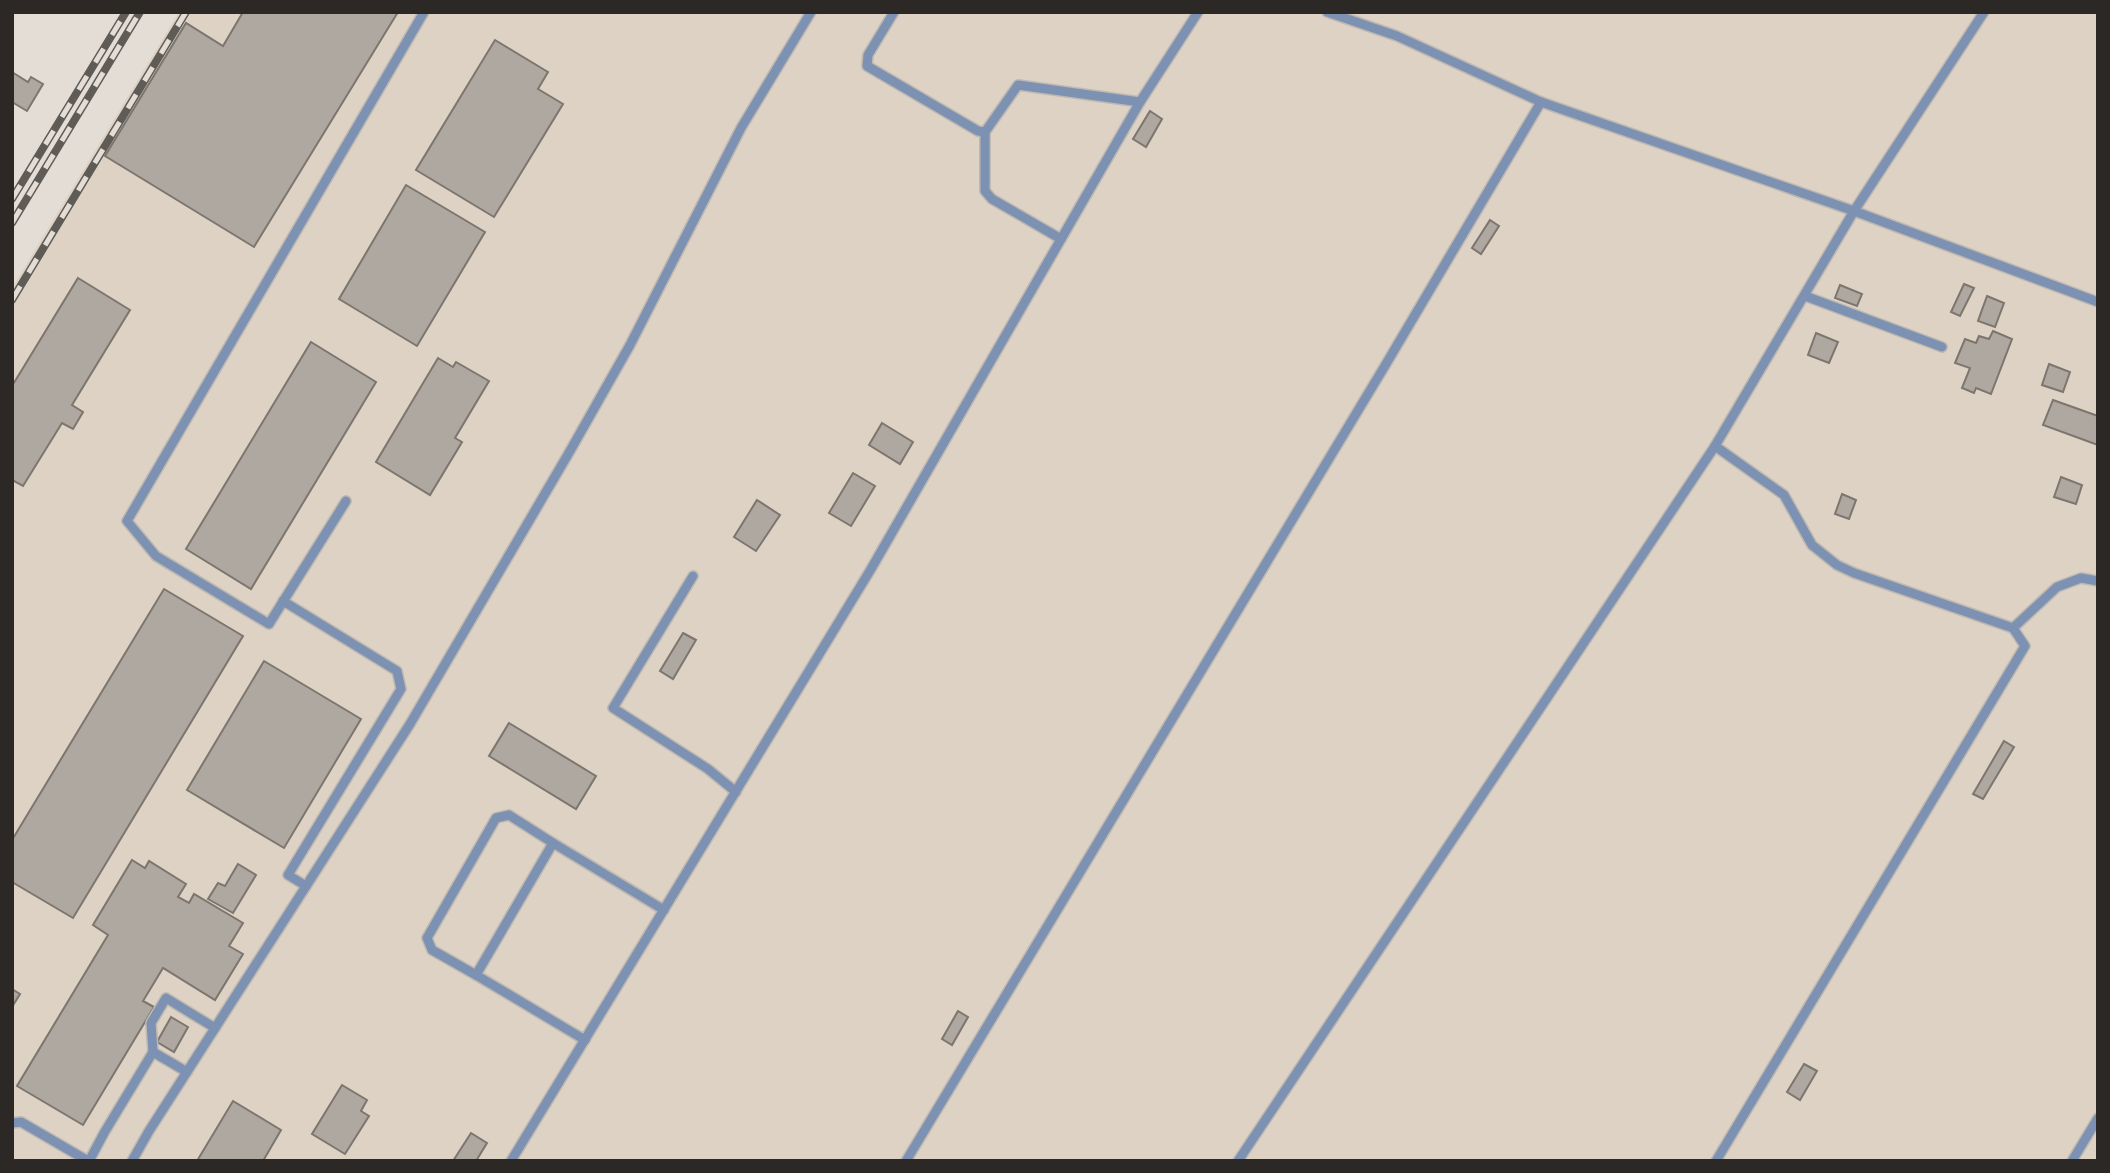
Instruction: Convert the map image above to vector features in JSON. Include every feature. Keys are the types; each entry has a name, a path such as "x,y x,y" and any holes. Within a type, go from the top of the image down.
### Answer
{"lane":[{"path":"346,500 269,624 156,556 127,521 424,12"},
{"path":"132,1161 410,724 630,345 741,128 811,12"},
{"path":"894,12 868,55 867,66 973,130 985,132"},
{"path":"511,1161 872,569 1140,102 1198,12"},
{"path":"1327,12 1397,36 1541,102 1854,211 2098,302"},
{"path":"1238,1161 1715,446 1854,211 1984,12"},
{"path":"1061,239 992,199 985,191 985,132 1018,85 1140,102"},
{"path":"905,1161 1387,364 1541,102"},
{"path":"1805,296 1942,347"},
{"path":"1715,446 1784,495 1812,545 1838,565 2012,628 2025,646 1716,1161"},
{"path":"693,576 613,708 708,769 736,792"},
{"path":"2012,628 2057,587 2081,578 2098,581"},
{"path":"283,601 397,671 401,689 288,875 306,886"},
{"path":"585,1040 432,950 427,938 496,818 509,815 664,910"},
{"path":"476,975 553,843"},
{"path":"12,1123 21,1122 89,1161 153,1052 151,1023 166,998 215,1028"},
{"path":"153,1052 187,1072"},
{"path":"2072,1161 2098,1118"}],"shaded area":[{"path":"179,12 2098,12 2098,1161 12,1161 12,288"}],"building":[{"path":"243,12 398,12 254,247 105,156 186,23 223,46"},
{"path":"495,40 548,72 538,89 563,104 494,217 416,170"},
{"path":"12,72 28,82 31,77 43,84 27,111 12,102"},
{"path":"1150,111 1162,119 1146,147 1133,139"},
{"path":"406,185 485,232 417,346 339,299"},
{"path":"1490,220 1499,226 1481,254 1472,248"},
{"path":"78,278 130,310 72,405 83,412 73,429 62,423 23,486 12,480 12,386"},
{"path":"1964,284 1974,288 1960,316 1951,312"},
{"path":"1840,285 1862,294 1857,306 1835,298"},
{"path":"1987,296 2004,303 1995,327 1978,321"},
{"path":"1993,331 2012,339 1991,394 1976,388 1974,393 1962,388 1970,368 1955,363 1965,339 1976,343 1979,336 1989,339"},
{"path":"1816,333 1838,342 1829,363 1808,355"},
{"path":"311,342 376,382 251,589 186,549"},
{"path":"438,358 453,367 456,362 489,381 455,438 462,442 430,495 376,462"},
{"path":"2049,364 2070,372 2063,392 2042,385"},
{"path":"2053,400 2098,416 2098,445 2043,425"},
{"path":"882,423 913,442 900,464 869,445"},
{"path":"853,473 875,486 851,526 829,513"},
{"path":"2061,477 2082,485 2076,504 2054,497"},
{"path":"1842,494 1856,500 1849,519 1835,514"},
{"path":"757,500 780,515 756,551 734,537"},
{"path":"164,589 243,636 73,918 12,882 12,840"},
{"path":"683,633 696,640 673,679 660,671"},
{"path":"264,661 361,719 284,848 187,790"},
{"path":"509,723 596,776 576,809 489,756"},
{"path":"2004,741 2014,747 1983,799 1973,794"},
{"path":"132,860 145,868 149,861 186,884 178,897 189,903 194,894 243,923 229,946 243,954 215,1000 163,968 143,1001 154,1007 83,1125 17,1086 108,935 93,925"},
{"path":"238,864 256,875 233,913 208,899 218,883 225,886"},
{"path":"12,989 20,994 12,1007"},
{"path":"958,1011 968,1017 952,1045 942,1039"},
{"path":"171,1017 188,1027 174,1052 157,1042"},
{"path":"1804,1064 1817,1071 1800,1100 1787,1092"},
{"path":"342,1085 367,1100 361,1111 369,1116 345,1154 312,1134"},
{"path":"233,1101 281,1130 263,1161 197,1161"},
{"path":"471,1133 487,1143 476,1161 453,1161"}],"railway":[{"path":"12,199 126,12"},
{"path":"12,223 140,12"},
{"path":"12,300 186,12"}]}
